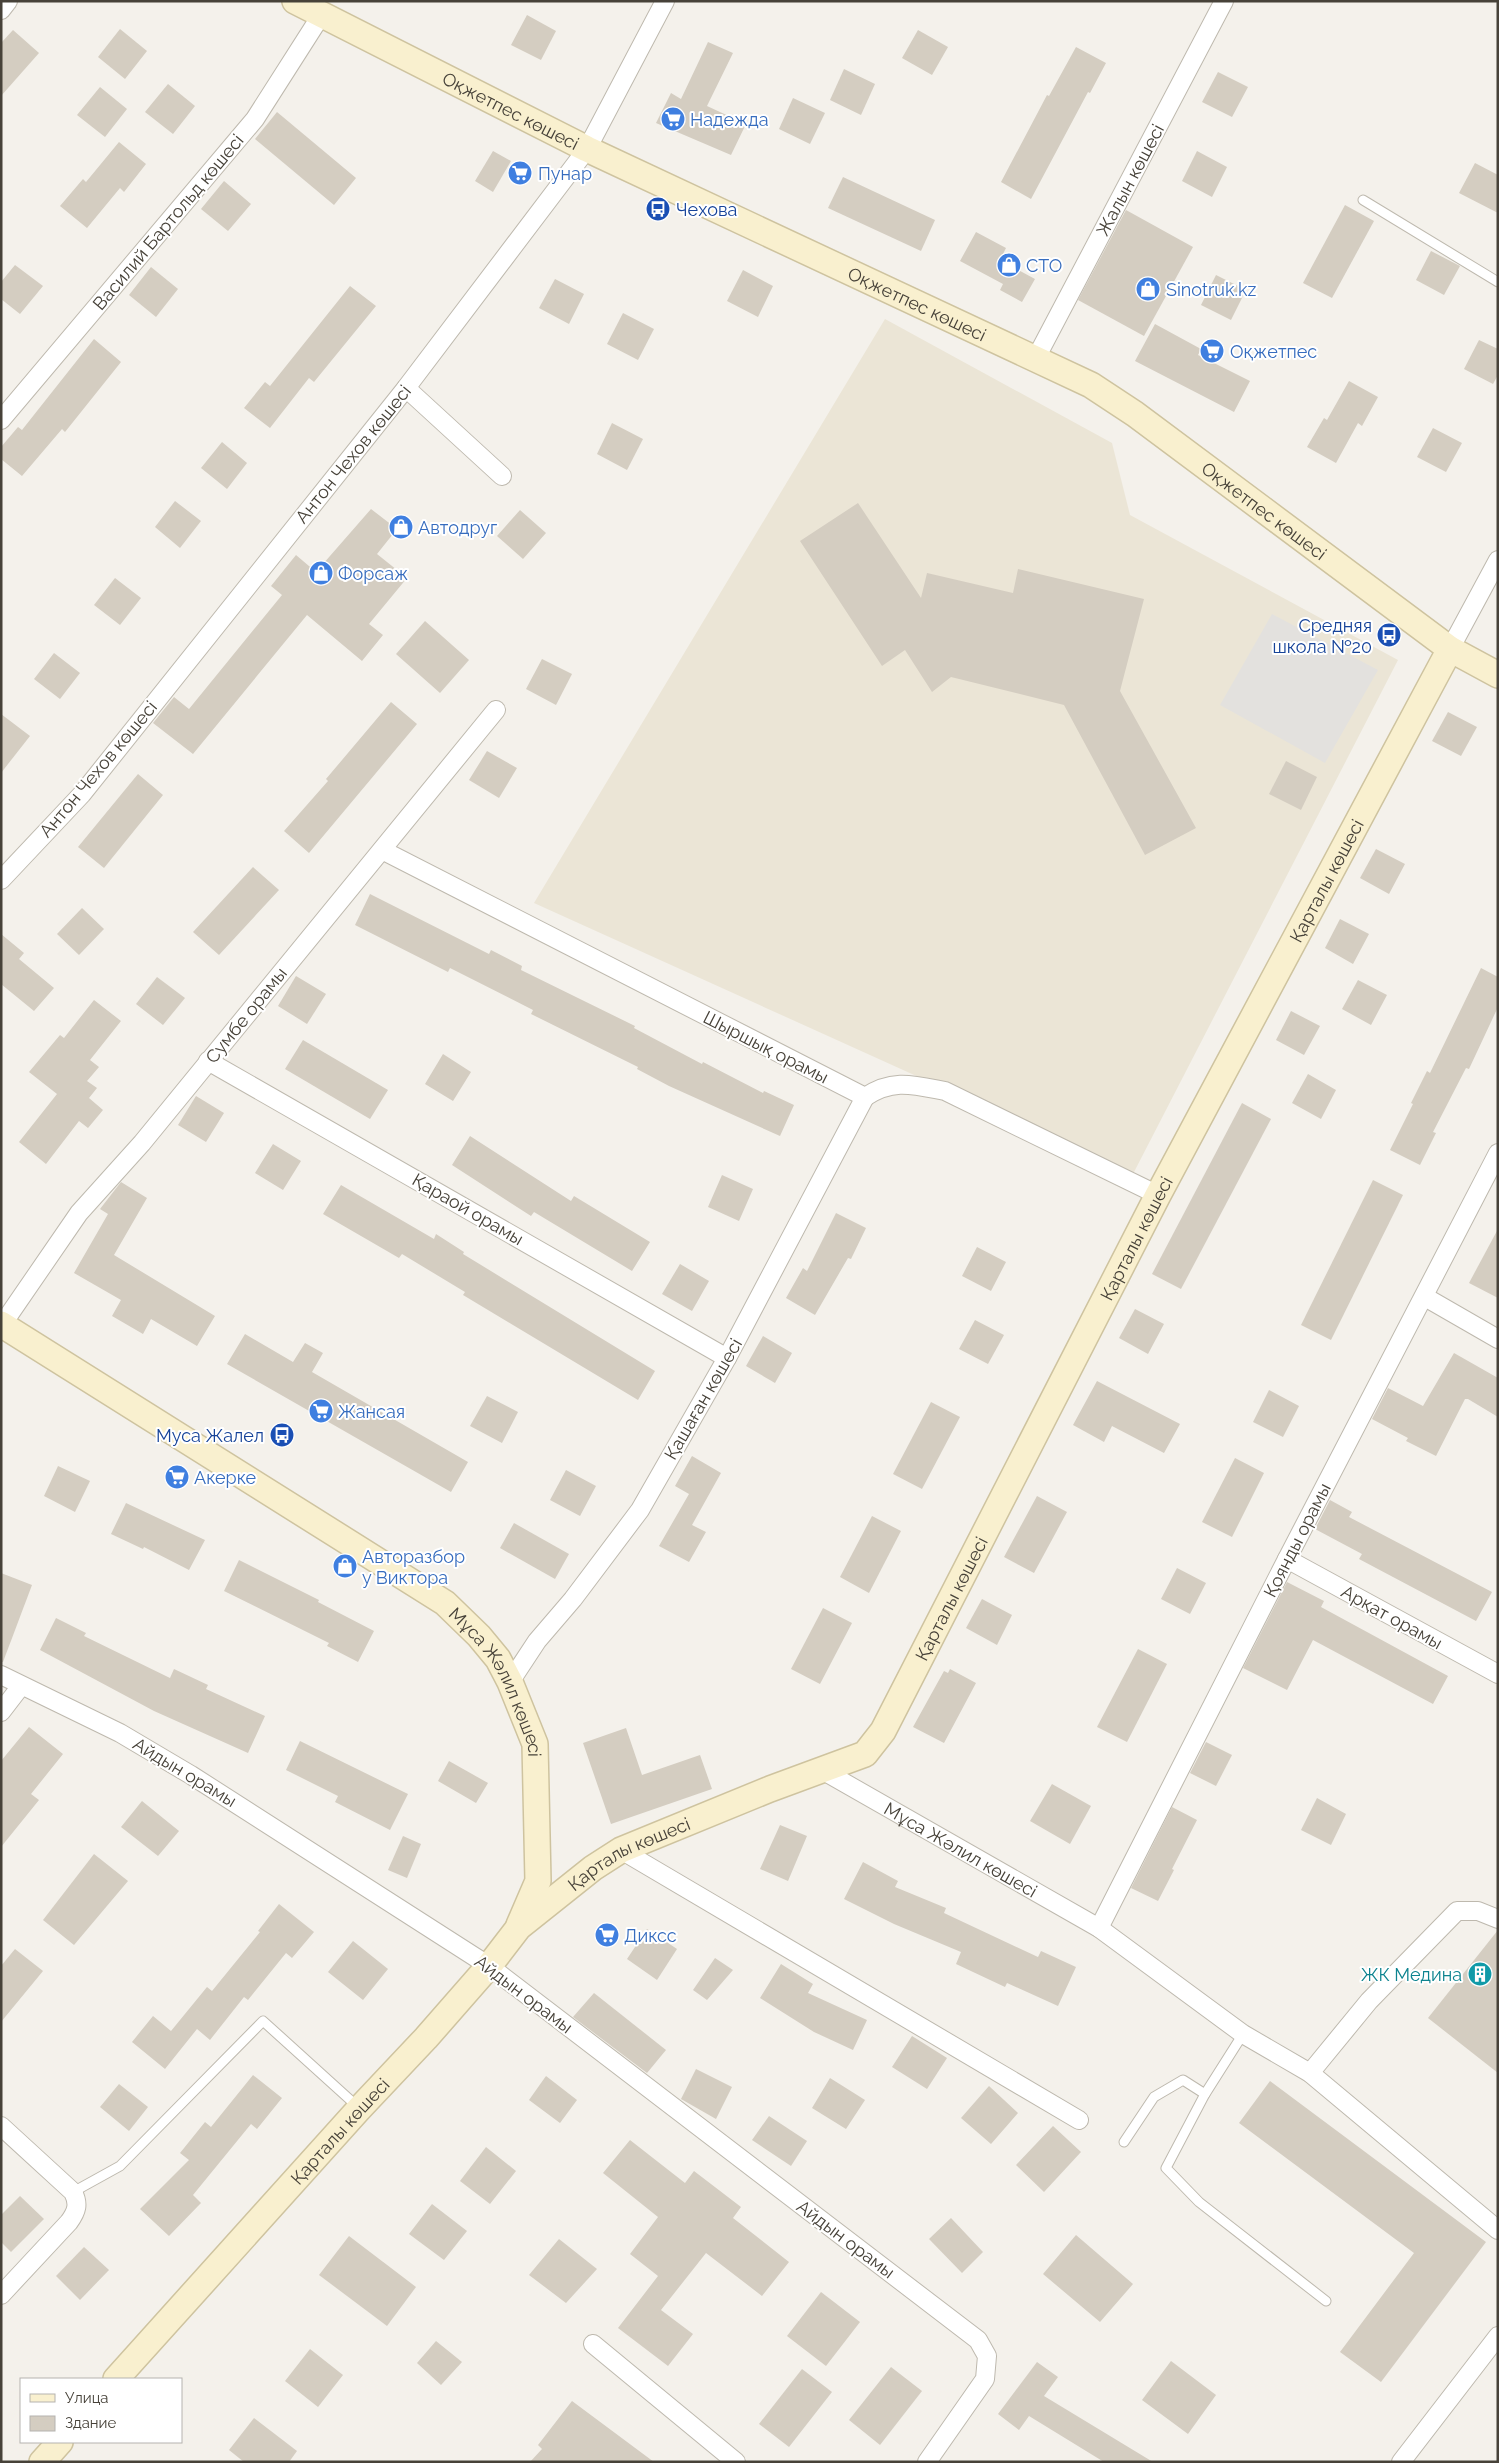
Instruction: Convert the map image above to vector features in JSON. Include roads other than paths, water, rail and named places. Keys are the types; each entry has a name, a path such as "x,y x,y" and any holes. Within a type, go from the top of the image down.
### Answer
{"street":[{"path":"1,10 8,1"},
{"name":"Оқжетпес көшесі","path":"295,1 587,149 1091,385 1135,414 1450,649 1498,675"},
{"name":"Антон Чехов көшесі","path":"1,880 82,794 406,388 587,149 665,1"},
{"name":"Жалын көшесі","path":"1036,358 1224,1"},
{"name":"Василий Бартольд көшесі","path":"1,420 255,119 322,14"},
{"path":"406,388 502,476"},
{"name":"Қарталы көшесі","path":"117,2378 489,1966 518,1927 593,1868 621,1850 770,1789 865,1754 883,1731 1158,1195 1498,560"},
{"name":"Сумбе орамы","path":"2,1324 79,1212 142,1143 496,710"},
{"name":"Шыршық орамы","path":"382,850 865,1097"},
{"name":"Қараой орамы","path":"208,1061 727,1358"},
{"path":"865,1097 880,1087 907,1083 945,1091 1158,1195"},
{"name":"Қашаған көшесі","path":"510,1682 537,1641 573,1599 640,1510 727,1358 865,1097"},
{"name":"Қоянды орамы","path":"1099,1928 1287,1559 1425,1297 1498,1153"},
{"path":"1425,1297 1498,1339"},
{"name":"Мұса Жәлил көшесі","path":"2,1324 445,1604 479,1636 498,1659 510,1682 535,1744 538,1809 538,1881 518,1927"},
{"name":"Арқат орамы","path":"1287,1559 1498,1674"},
{"name":"Айдын орамы","path":"1,1675 120,1733 183,1770 489,1966 978,2340 987,2356 985,2379 927,2462"},
{"path":"1,1712 21,1686"},
{"name":"Мұса Жәлил көшесі","path":"822,1770 1099,1928 1243,2034 1310,2073 1498,2230"},
{"path":"621,1850 1079,2120"},
{"path":"1310,2073 1369,2001 1456,1911 1478,1911 1498,1919"},
{"path":"1,2126 73,2192 78,2201 73,2217 1,2295"},
{"path":"1401,2462 1498,2336"},
{"path":"593,2344 736,2462"},
{"path":"42,2462 59,2443"}],"lane":[{"path":"1363,200 1498,282"},
{"path":"73,2192 120,2166 263,2021 359,2108"},
{"path":"1243,2034 1205,2094 1166,2168 1199,2202 1326,2302"},
{"path":"1124,2142 1154,2096 1183,2080 1205,2094"}],"place":[{"name":"Надежда","path":"673,119"},
{"name":"Пунар","path":"520,173"},
{"name":"Чехова","path":"658,209"},
{"name":"СТО","path":"1009,265"},
{"name":"Sinotruk.kz","path":"1148,289"},
{"name":"Оқжетпес","path":"1212,351"},
{"name":"Автодруг","path":"401,527"},
{"name":"Форсаж","path":"321,573"},
{"name":"Средняя школа №20","path":"1389,635"},
{"name":"Жансая","path":"321,1411"},
{"name":"Муса Жалел","path":"282,1435"},
{"name":"Акерке","path":"177,1477"},
{"name":"Авторазбор у Виктора","path":"345,1566"},
{"name":"Диксс","path":"607,1935"},
{"name":"ЖК Медина","path":"1480,1974"}]}
